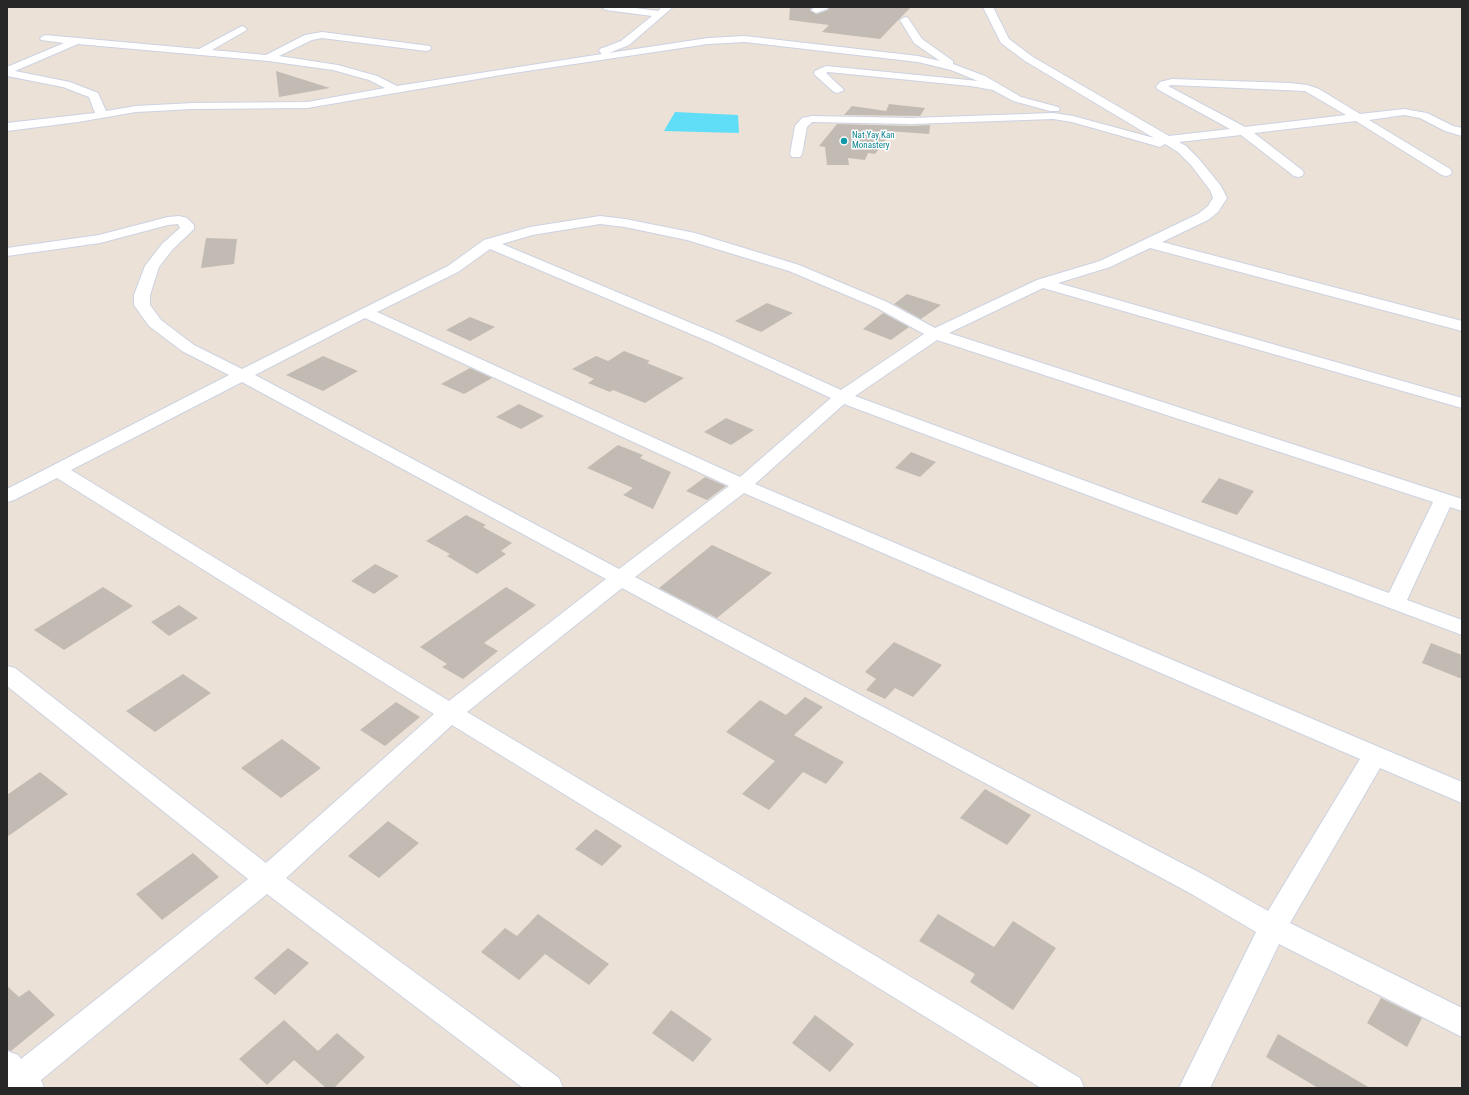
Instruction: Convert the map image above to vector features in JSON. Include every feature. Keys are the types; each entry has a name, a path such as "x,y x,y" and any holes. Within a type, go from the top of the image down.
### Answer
{"street":[{"path":"606,7 660,14"},
{"path":"564,64 615,48 625,43 668,7"},
{"path":"16,1080 267,879 450,713 620,578 742,484 842,397 935,334 1042,283 1105,264 1203,217 1213,209 1220,198 1216,189 1195,162 1174,145 1029,59 1005,41 988,7"},
{"path":"905,20 918,40 955,68"},
{"path":"201,52 242,29"},
{"path":"268,58 308,37 322,35 426,48"},
{"path":"45,38 268,58 334,67 373,78 396,90"},
{"path":"7,127 26,126 136,109 193,106 307,105 708,41 745,39 918,59 955,68 981,78 1017,99 1063,112 1073,120"},
{"path":"7,72 78,40"},
{"path":"838,90 819,73 826,69 971,83 996,87"},
{"path":"7,72 66,84 84,91 94,96 102,115"},
{"path":"1298,173 1243,131 1161,87 1164,84 1172,82 1307,88 1315,91 1446,172"},
{"path":"796,154 801,126 806,120 812,119 912,121 1053,116 1073,120 1135,138 1174,145 1243,131 1404,112 1423,115 1449,129 1462,132"},
{"path":"7,496 365,312 453,269 489,244 530,231 600,220 625,223 690,236 794,268 882,305 935,334 1453,502 1395,603"},
{"path":"7,252 100,239 168,221 182,221 187,225 187,229 167,247 152,266 142,295 142,305 155,323 188,348 242,375 620,578 1197,884 1273,928 1462,1022"},
{"path":"1149,242 1462,326"},
{"path":"489,244 716,339 842,397 1462,628"},
{"path":"1042,283 1462,403"},
{"path":"365,312 742,484 1462,793"},
{"path":"58,470 450,713 1069,1088"},
{"path":"7,674 267,879 548,1088"},
{"path":"1194,1088 1273,928 1375,755"}],"water":[{"path":"675,112 738,115 739,133 664,131"}],"building":[{"path":"790,7 812,7 810,10 817,14 828,10 830,7 911,7 880,39 822,32 829,25 789,20"},
{"path":"276,71 330,88 279,97"},
{"path":"889,104 925,108 920,116 844,115 852,106 886,111"},
{"path":"837,124 930,125 929,134 888,131 888,137 875,154 868,153 865,160 848,158 849,165 827,165 825,147 819,146"},
{"path":"206,238 237,239 234,264 201,268"},
{"path":"907,294 941,305 921,319 894,304"},
{"path":"767,303 793,313 761,332 735,321"},
{"path":"883,313 909,327 891,340 863,329"},
{"path":"470,317 495,327 470,341 446,330"},
{"path":"624,351 650,361 647,363 684,378 645,403 613,390 610,392 588,383 594,379 572,369 596,356 608,361"},
{"path":"323,356 358,371 323,391 286,375"},
{"path":"470,368 492,378 464,394 441,384"},
{"path":"519,404 544,416 521,429 496,417"},
{"path":"726,418 754,430 731,445 704,432"},
{"path":"618,445 643,455 640,458 671,472 653,509 623,495 633,488 587,468"},
{"path":"911,452 936,462 920,477 895,468"},
{"path":"705,477 726,486 707,500 686,491"},
{"path":"1219,478 1254,491 1237,515 1201,502"},
{"path":"466,515 486,525 483,527 512,543 501,551 506,554 477,574 447,556 450,554 426,541"},
{"path":"712,545 772,573 717,618 659,588"},
{"path":"375,564 399,576 374,594 351,581"},
{"path":"103,587 133,606 64,650 34,630"},
{"path":"506,587 536,605 484,643 498,651 463,679 442,667 447,664 420,647"},
{"path":"179,605 198,618 169,636 151,622"},
{"path":"894,642 942,665 913,697 895,688 885,699 866,690 876,679 865,672"},
{"path":"1431,643 1462,655 1462,679 1422,663"},
{"path":"183,674 211,693 155,732 126,711"},
{"path":"805,697 823,707 794,735 844,762 826,784 803,772 769,810 742,794 775,761 726,732 760,700 786,715"},
{"path":"396,702 420,717 385,746 360,730"},
{"path":"282,739 321,768 281,798 241,768"},
{"path":"40,772 68,794 7,837 7,795"},
{"path":"985,789 1031,815 1007,845 960,818"},
{"path":"388,821 419,843 379,878 348,856"},
{"path":"596,829 622,846 602,866 575,849"},
{"path":"193,853 219,877 162,920 136,894"},
{"path":"538,914 609,964 589,985 545,954 519,980 481,952 505,928 517,936"},
{"path":"938,914 994,947 1013,921 1056,948 1013,1010 970,982 975,974 919,941"},
{"path":"288,948 309,963 275,995 254,978"},
{"path":"7,986 19,997 29,990 55,1015 11,1051 7,1050"},
{"path":"1381,998 1422,1018 1407,1047 1367,1023"},
{"path":"671,1010 712,1039 693,1062 652,1033"},
{"path":"815,1015 854,1044 830,1072 792,1043"},
{"path":"284,1020 318,1051 337,1033 365,1057 334,1088 326,1088 294,1060 267,1085 239,1059"},
{"path":"1278,1034 1370,1088 1318,1088 1266,1057"}],"place":[{"name":"Nat Yay Kan Monastery","path":"844,141"}]}
